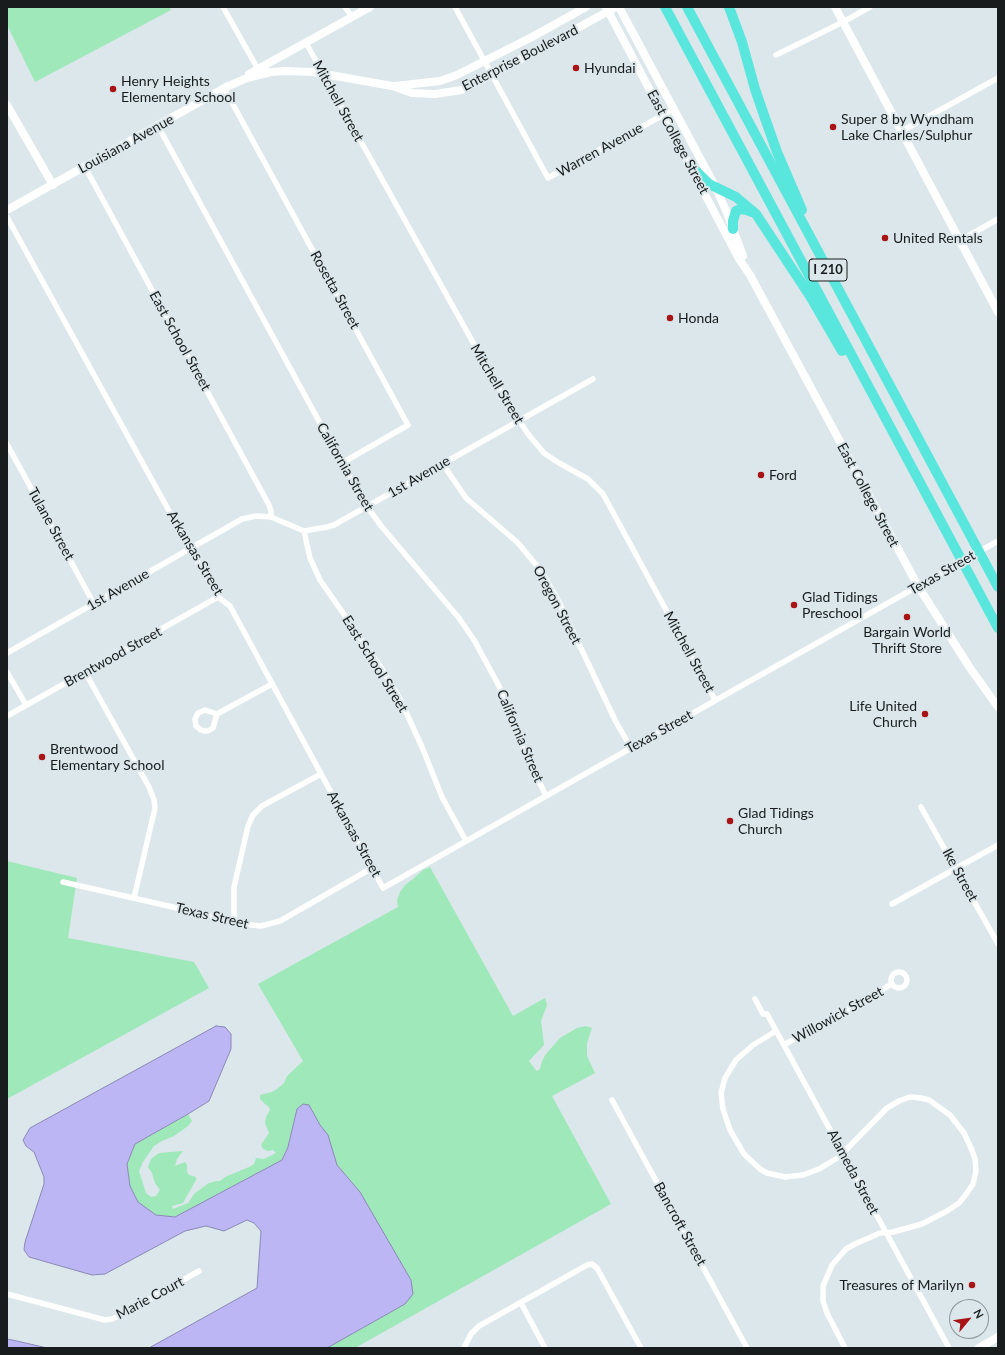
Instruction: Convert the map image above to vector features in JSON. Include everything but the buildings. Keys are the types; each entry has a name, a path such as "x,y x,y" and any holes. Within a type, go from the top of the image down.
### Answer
{"highway":[{"name":"I 210","path":"665,7 998,628"},
{"name":"I 210","path":"687,7 998,587"},
{"path":"729,7 742,42"},
{"path":"734,7 755,89 777,152 827,266"},
{"path":"691,166 709,184 736,197 751,208 756,214 810,296 857,378 887,421"},
{"path":"733,229 733,221 736,210 747,210 756,214"}],"street":[{"path":"224,7 259,71"},
{"path":"345,7 352,18"},
{"path":"259,71 370,7"},
{"path":"455,7 492,75"},
{"name":"Enterprise Boulevard","path":"392,86 440,81 457,75 586,7"},
{"name":"East College Street","path":"619,7 716,188 750,275"},
{"path":"835,7 998,312"},
{"path":"776,55 870,7"},
{"name":"Enterprise Boulevard","path":"392,86 412,93 435,94 462,90 492,75 610,8"},
{"name":"East College Street","path":"610,8 663,115 739,258 750,275 918,586 966,662 998,707"},
{"name":"Mitchell Street","path":"306,43 492,377 519,420 544,453 588,479 603,494 715,700"},
{"path":"259,71 292,71 324,74 392,86"},
{"name":"Louisiana Avenue","path":"7,210 224,88 259,71"},
{"name":"Warren Avenue","path":"492,75 548,178 674,109"},
{"path":"902,131 998,78"},
{"name":"Rosetta Street","path":"224,88 408,425 342,462"},
{"path":"7,105 53,185"},
{"name":"California Street","path":"158,126 366,506 445,601 474,640 499,686 523,748 546,796"},
{"name":"East School Street","path":"85,167 269,505 271,517"},
{"name":"Arkansas Street","path":"7,217 190,549 218,597 230,606 383,888"},
{"path":"959,240 998,219"},
{"name":"1st Avenue","path":"7,653 242,519 256,516 271,517 304,531 327,527 593,379"},
{"name":"Tulane Street","path":"7,444 94,604"},
{"name":"Oregon Street","path":"442,463 466,498 518,543 542,572 559,602 616,722 630,748"},
{"name":"East School Street","path":"304,531 310,558 320,580 382,669 400,700 422,747 442,797 466,841"},
{"name":"Texas Street","path":"383,888 998,541"},
{"name":"Brentwood Street","path":"7,716 218,597"},
{"path":"7,672 26,705"},
{"path":"85,672 150,787 154,800 155,808 134,898"},
{"path":"217,714 215,725 211,730 201,730 196,726 196,715 202,711 205,710 217,714 272,684"},
{"path":"234,921 234,887 248,826 253,815 262,806 321,774"},
{"name":"Ike Street","path":"922,807 998,944"},
{"path":"892,904 998,845"},
{"name":"Texas Street","path":"63,882 252,926 261,926 275,922 372,868"},
{"name":"Willowick Street","path":"784,1045 892,984"},
{"name":"Alameda Street","path":"755,999 763,1014 767,1014 949,1348"},
{"name":"Willowick Street","path":"776,1031 744,1052 732,1065 725,1078 721,1093 726,1118 735,1140 749,1160 760,1169 767,1173 785,1177 794,1177 811,1172 833,1161 843,1153 887,1108 899,1101 909,1098 921,1098 933,1101 953,1118 967,1138 973,1153 976,1171 972,1184 964,1198 947,1211 929,1221 909,1228 880,1233 859,1241 846,1249 832,1265 825,1280 823,1294 825,1308 846,1348"},
{"name":"Bancroft Street","path":"612,1100 747,1348"},
{"path":"464,1348 471,1334 479,1326 592,1264 597,1268 641,1348"},
{"name":"Marie Court","path":"7,1294 105,1320 119,1316 199,1272"},
{"path":"521,1303 546,1348"},
{"path":"979,1348 998,1337"}],"green space":[{"path":"7,7 169,7 171,10 35,82 7,25"},
{"path":"7,861 77,878 68,938 194,962 209,988 7,1099"},
{"path":"430,867 513,1016 545,998 547,1005 541,1021 544,1045 529,1061 537,1071 540,1069 546,1054 560,1038 577,1028 586,1026 592,1028 587,1043 587,1056 595,1073 552,1096 611,1204 355,1348 327,1348 405,1304 360,1192 337,1165 328,1135 320,1125 309,1105 297,1109 288,1147 282,1160 175,1217 156,1215 138,1202 130,1186 127,1164 135,1144 188,1114 192,1121 188,1126 174,1136 154,1146 143,1162 139,1171 146,1193 151,1197 156,1196 160,1190 148,1167 151,1159 159,1153 183,1151 177,1159 175,1166 185,1162 187,1165 187,1172 189,1175 196,1177 196,1180 183,1203 172,1206 173,1209 188,1203 195,1193 209,1183 220,1181 225,1177 249,1167 254,1164 256,1158 264,1159 276,1153 273,1150 268,1151 263,1149 261,1145 269,1133 265,1123 266,1117 270,1110 269,1107 260,1099 260,1095 277,1089 284,1083 287,1076 303,1061 258,984 398,907 397,901 400,892 405,885 423,870"}],"shaded area":[{"path":"216,1026 225,1027 231,1034 231,1049 209,1101 135,1144 127,1164 130,1186 138,1202 156,1215 175,1217 282,1160 288,1147 297,1109 303,1104 309,1105 320,1125 328,1135 337,1165 360,1192 411,1280 413,1294 405,1304 327,1348 149,1348 257,1288 261,1231 254,1223 247,1220 224,1231 206,1226 185,1231 105,1274 92,1275 29,1257 24,1250 25,1242 44,1184 44,1177 34,1152 26,1146 23,1140 30,1128"},
{"path":"7,1339 17,1341 47,1348 7,1348"}],"place":[{"name":"Hyundai","path":"576,68"},
{"name":"Henry Heights Elementary School","path":"113,89"},
{"name":"Super 8 by Wyndham Lake Charles/Sulphur","path":"833,127"},
{"name":"United Rentals","path":"885,238"},
{"name":"Honda","path":"670,318"},
{"name":"Ford","path":"761,475"},
{"name":"Glad Tidings Preschool","path":"794,605"},
{"name":"Bargain World Thrift Store","path":"907,617"},
{"name":"Life United Church","path":"925,714"},
{"name":"Brentwood Elementary School","path":"42,757"},
{"name":"Glad Tidings Church","path":"730,821"},
{"name":"Treasures of Marilyn","path":"972,1285"}]}
